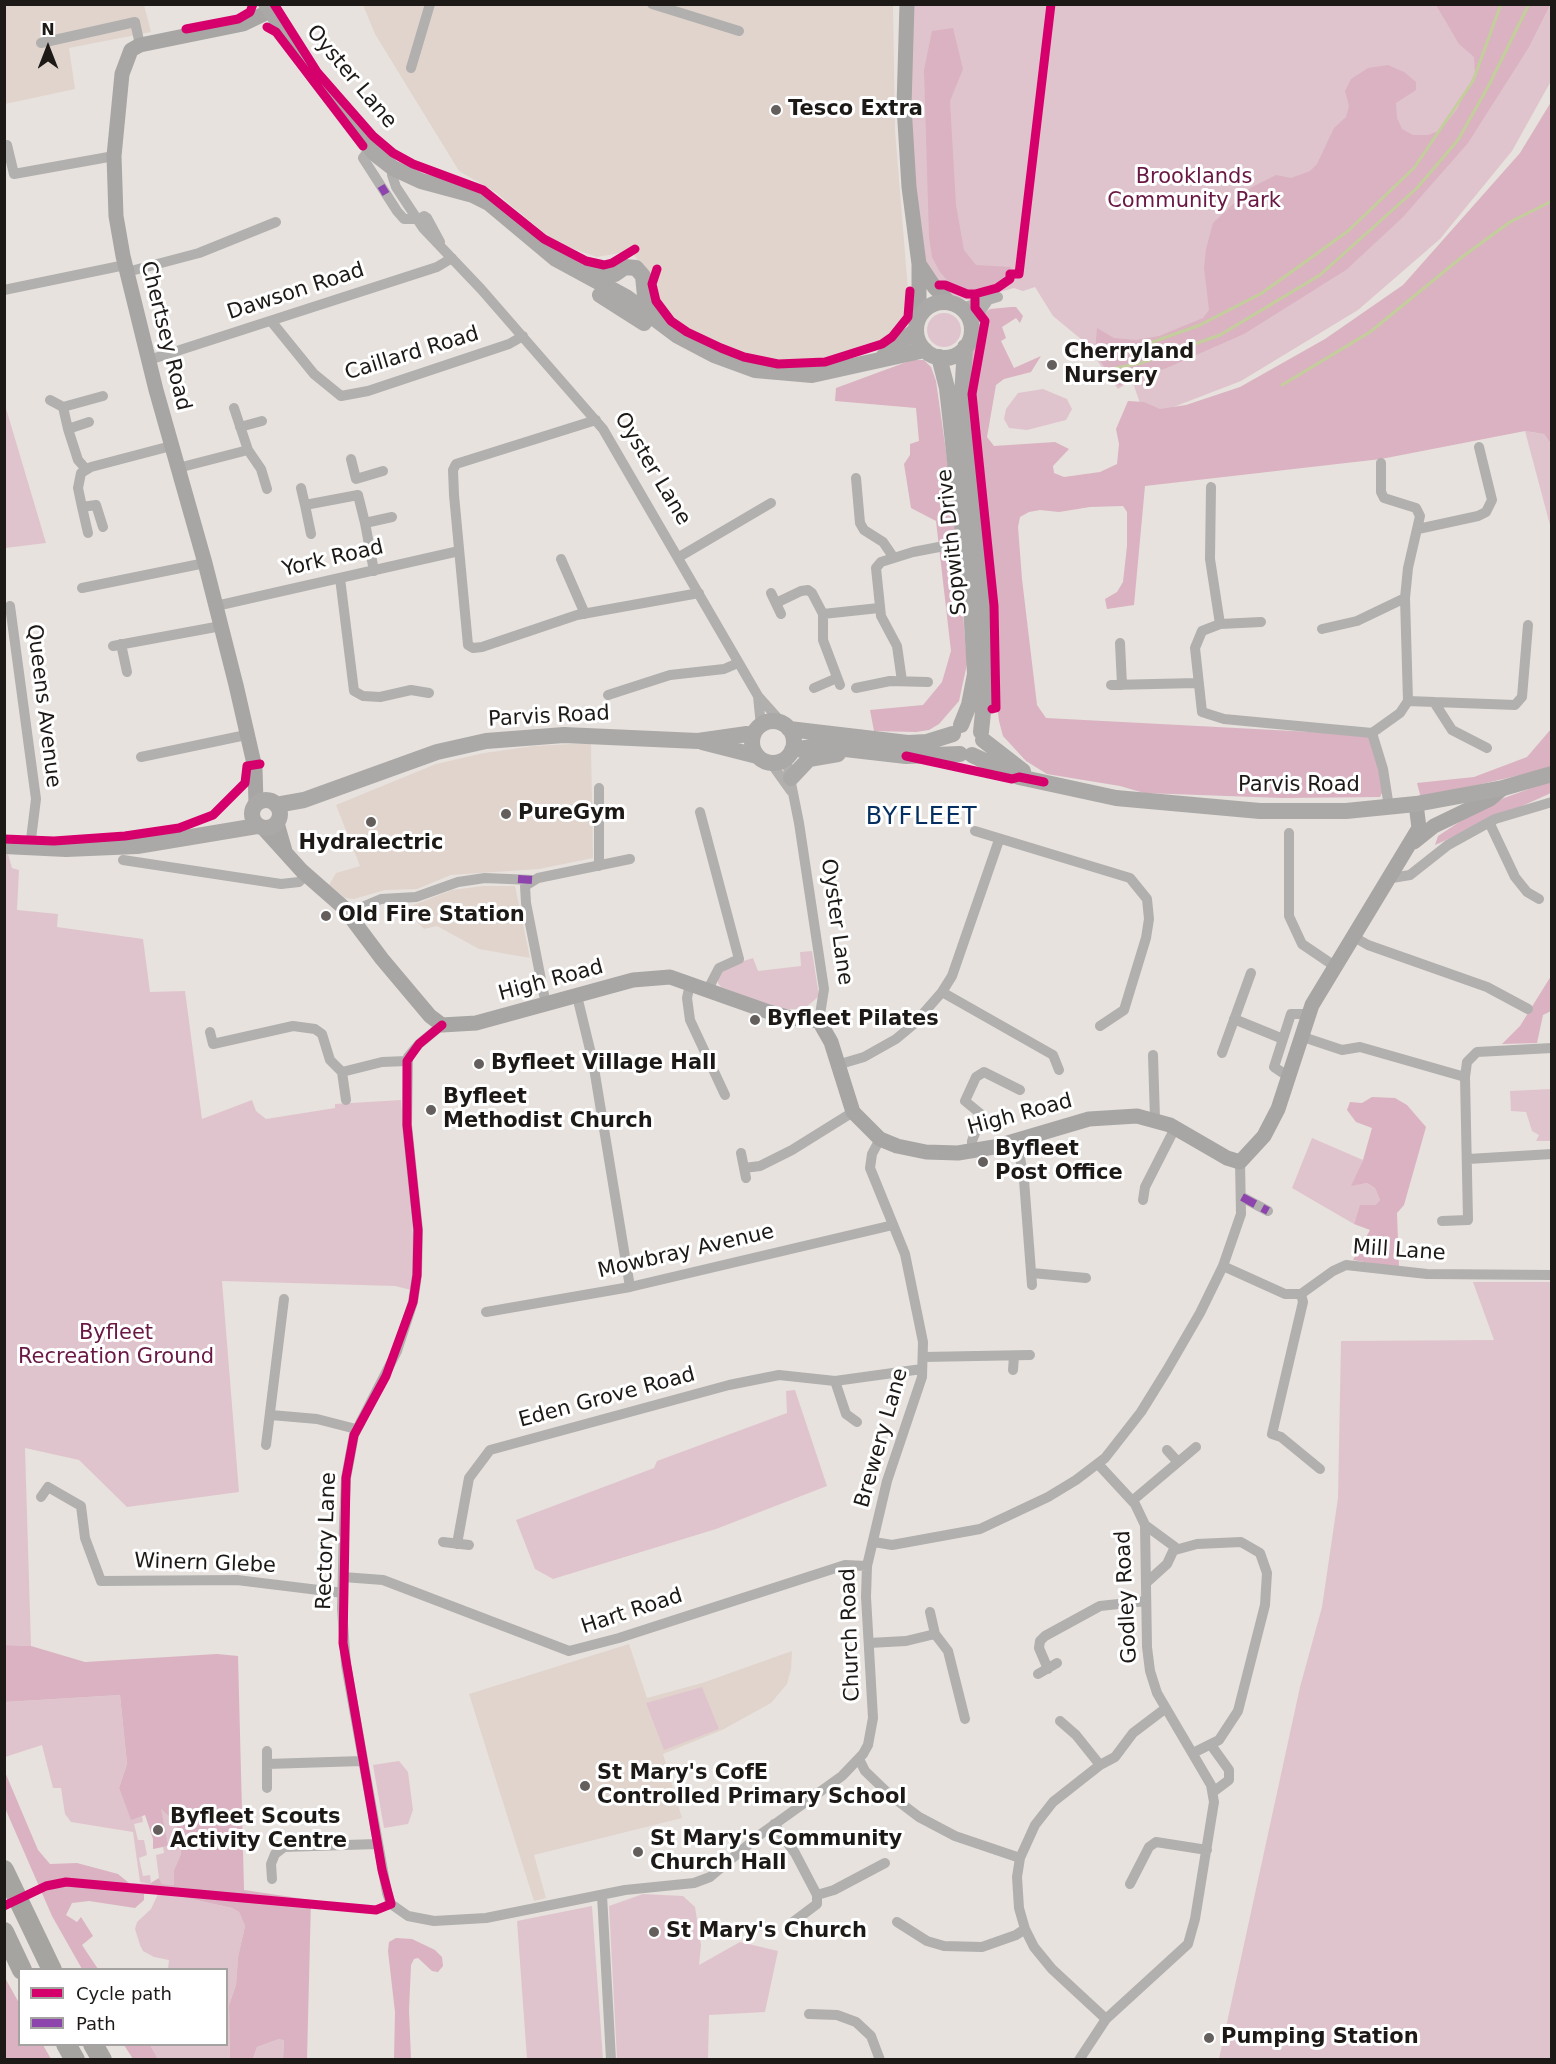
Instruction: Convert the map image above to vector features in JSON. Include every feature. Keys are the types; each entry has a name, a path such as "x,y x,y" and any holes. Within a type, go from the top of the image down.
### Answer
{"highway":[{"path":"4,1870 51,1968"},
{"path":"4,1932 21,1968"},
{"path":"67,2046 75,2060"},
{"path":"94,2046 102,2060"}],"main road":[{"name":"Oyster Lane","path":"268,8 317,80 393,168"},
{"path":"376,148 394,161 489,203 563,263 621,294 672,331 714,356 755,370 774,373 821,374 847,369 883,357 932,353 953,356 965,347"},
{"path":"393,168 420,181 449,186"},
{"path":"563,263 587,272 615,274 625,267 636,268 642,276 643,287 651,309 672,331"},
{"path":"563,263 567,272 655,330 672,331"},
{"path":"615,274 613,282 621,294 634,296 643,287"},
{"path":"883,357 917,323 932,304 955,305"},
{"name":"Sopwith Drive","path":"955,305 968,316 971,326 965,347 961,413 980,559 985,626 986,682 982,736"},
{"name":"Sopwith Drive","path":"917,323 947,388 965,542 975,663 972,694 957,729"},
{"path":"786,727 794,743 777,757 754,750 757,731 776,722 786,727 908,743 927,742 957,729 970,724 982,736 980,749 966,755 952,743 957,729"},
{"name":"Parvis Road","path":"698,741 757,731"},
{"name":"Parvis Road","path":"4,846 66,849 137,846 223,830 397,764 486,741 564,735 698,741 777,757 819,746 854,752 926,757 966,755 1009,774 1116,798 1197,807 1302,812 1416,804 1503,788 1551,774"},
{"name":"Parvis Road","path":"982,736 1012,764 1044,782"},
{"path":"792,786 809,759 854,752"}],"street":[{"path":"411,68 430,4"},
{"path":"652,4 739,31"},
{"name":"Sopwith Drive","path":"907,4 904,106 909,186 919,264 917,323"},
{"path":"41,43 135,22 140,45 243,24 268,8"},
{"name":"Chertsey Road","path":"140,45 129,53 122,74 114,156 116,216 126,268 149,360 205,562 267,815"},
{"path":"8,145 14,174 114,156"},
{"name":"Oyster Lane","path":"376,148 363,158 404,219 419,219"},
{"name":"Oyster Lane","path":"393,168 392,175 396,187 434,240 523,336 596,420 679,557 758,696 786,727"},
{"path":"4,290 199,253 276,222"},
{"name":"Dawson Road","path":"149,360 437,267 452,258"},
{"name":"Sopwith Drive","path":"919,264 930,283 955,305"},
{"path":"955,305 987,302 998,297"},
{"name":"Sopwith Drive","path":"971,326 987,302"},
{"name":"Caillard Road","path":"271,321 314,374 341,396 368,391 509,344 523,336"},
{"path":"50,400 63,407 103,396"},
{"path":"63,407 78,460 86,469"},
{"path":"234,408 248,450 261,469 267,489"},
{"path":"596,420 456,464 453,470 465,635 468,645 472,648 502,641 585,614 699,593"},
{"path":"240,427 262,421"},
{"path":"68,429 89,422"},
{"path":"88,532 78,488 81,473 86,469 171,446"},
{"path":"1418,529 1478,516 1486,512 1492,501 1479,447"},
{"path":"178,468 248,450"},
{"path":"351,459 374,571"},
{"path":"1261,622 1209,626 1197,638 1199,706 1208,716 1372,733 1400,713 1408,701 1405,598 1408,568 1420,516 1416,508 1384,498 1381,492 1382,463"},
{"path":"356,479 383,471"},
{"path":"856,478 860,524 864,530 884,542 894,558"},
{"path":"1211,486 1210,559 1220,624"},
{"path":"301,488 311,534"},
{"path":"305,505 358,495"},
{"name":"Oyster Lane","path":"679,557 771,503"},
{"path":"82,507 96,505 103,527"},
{"path":"365,523 392,517"},
{"path":"902,681 897,646 879,608 876,568 881,562 894,558 965,542"},
{"name":"York Road","path":"216,606 459,551"},
{"path":"561,559 585,614"},
{"path":"88,584 205,562"},
{"path":"340,578 354,691 363,696 380,697 411,690 429,693"},
{"path":"781,614 773,598 808,590 823,614 823,640 838,681 814,688"},
{"path":"1322,629 1357,621 1405,598"},
{"name":"Queens Avenue","path":"10,606 36,799 30,847"},
{"path":"823,614 879,608"},
{"path":"1408,701 1515,705 1522,697 1528,625"},
{"path":"127,672 117,645 221,626"},
{"path":"1120,643 1116,685 1197,683"},
{"path":"608,695 670,675 724,669 738,663"},
{"path":"856,688 902,681 928,682"},
{"name":"Oyster Lane","path":"757,731 758,696"},
{"path":"1434,702 1452,730 1486,748"},
{"path":"1372,733 1385,779 1389,807"},
{"path":"141,758 246,735"},
{"name":"Oyster Lane","path":"777,757 792,786 824,989 819,1021"},
{"name":"Oyster Lane","path":"777,757 792,786"},
{"path":"599,788 599,866"},
{"path":"1410,845 1434,826 1490,799 1503,788"},
{"path":"1386,879 1410,875 1439,850 1489,822 1551,802"},
{"path":"1240,1162 1254,1148 1271,1124 1289,1077 1308,1014 1386,879 1419,828 1416,804"},
{"path":"700,812 739,959 719,968 712,976 707,991"},
{"path":"267,815 286,854 348,913 382,959 430,1016 442,1025 419,1044 407,1061 382,1062 342,1072"},
{"path":"1489,822 1515,877 1532,896 1539,899"},
{"path":"975,831 1130,878 1147,898 1149,919 1146,938 1124,1010 1100,1026"},
{"path":"1289,833 1289,916 1302,944 1336,967"},
{"path":"837,1065 864,1057 896,1039 914,1024 942,992 952,976 999,840"},
{"path":"348,913 378,900 416,897 458,882 532,880 630,859"},
{"path":"123,860 281,884 298,882 306,875"},
{"path":"532,880 525,886 524,892 546,1005"},
{"path":"1354,937 1368,945 1486,987 1528,1009"},
{"path":"1222,1053 1251,973"},
{"name":"High Road","path":"442,1025 476,1023 633,981 670,977 791,1018 819,1021 831,1042 853,1112 880,1139 897,1146 926,1152 972,1151 1100,1117 1155,1119 1227,1158 1240,1162"},
{"path":"690,984 687,998 690,1020 723,1080 725,1095"},
{"path":"942,992 1053,1055 1059,1070"},
{"path":"577,996 593,1062 630,1287"},
{"path":"1289,1077 1274,1067 1291,1014 1308,1014"},
{"path":"1234,1019 1283,1039"},
{"path":"210,1032 213,1044 293,1026 315,1029 322,1034 330,1060 342,1072 346,1100"},
{"path":"1300,1036 1342,1050 1360,1047 1465,1077"},
{"path":"1442,1221 1468,1220 1465,1077 1467,1062 1477,1052 1551,1048"},
{"path":"1153,1054 1155,1119"},
{"name":"Rectory Lane","path":"407,1061 407,1125 418,1230 417,1275 413,1302 397,1351 386,1376 356,1429 346,1478 343,1577 343,1643 362,1761 390,1904 408,1916 434,1921 486,1918 602,1895"},
{"path":"972,1151 972,1141 982,1115 964,1101 976,1077 984,1072 1020,1089"},
{"path":"741,1153 745,1173 792,1150 853,1112"},
{"path":"1143,1200 1145,1187 1175,1128"},
{"name":"Brewery Lane","path":"874,1542 887,1482 917,1399 923,1357 923,1342 905,1254 870,1167 872,1154 880,1139"},
{"path":"1017,1140 1024,1180 1032,1285"},
{"path":"1468,1159 1551,1154"},
{"name":"Church Road","path":"602,1895 649,1887 694,1883 710,1877 774,1824 842,1776 859,1759 868,1745 873,1718 866,1597 867,1566 874,1542 892,1545 980,1529 1048,1497 1098,1464 1141,1412 1189,1333 1223,1266 1241,1214 1240,1162"},
{"path":"1242,1197 1268,1211"},
{"name":"Mowbray Avenue","path":"486,1312 630,1287 893,1225"},
{"name":"Mill Lane","path":"1301,1294 1333,1271 1346,1265 1427,1274 1551,1275"},
{"path":"1223,1266 1285,1294 1301,1294 1303,1302 1272,1434 1281,1437 1320,1469"},
{"path":"1032,1273 1086,1278"},
{"path":"266,1445 284,1299"},
{"path":"923,1357 1030,1355"},
{"path":"1013,1370 1014,1356"},
{"name":"Eden Grove Road","path":"443,1542 463,1544 469,1478 490,1450 729,1385 779,1375 835,1381 922,1368"},
{"path":"835,1381 846,1414 857,1422"},
{"path":"271,1415 317,1419 356,1429"},
{"path":"1132,1501 1196,1447"},
{"path":"1167,1450 1178,1462"},
{"name":"Godley Road","path":"1079,2060 1106,2019 1188,1944 1195,1919 1214,1802 1211,1785 1166,1708 1150,1671 1145,1525 1132,1501 1098,1464"},
{"name":"Winern Glebe","path":"42,1497 50,1484 81,1506 85,1538 101,1581 237,1580 343,1593"},
{"path":"1145,1525 1163,1536 1175,1547 1175,1550"},
{"path":"1146,1583 1167,1564 1175,1550 1197,1544 1241,1542 1260,1553 1266,1564 1265,1605 1244,1695 1230,1724 1219,1740 1193,1753"},
{"name":"Hart Road","path":"343,1577 383,1580 569,1651 620,1638 845,1565 867,1566"},
{"path":"1048,1669 1039,1648 1040,1641 1045,1635 1100,1606 1146,1601"},
{"path":"930,1612 935,1634 948,1651 966,1700 965,1719"},
{"path":"869,1643 906,1641 935,1634"},
{"path":"1106,2019 1052,1969 1034,1947 1025,1929 1018,1887 1020,1858 1035,1825 1053,1802 1100,1765 1115,1757 1133,1733 1166,1708"},
{"path":"1060,1721 1076,1735 1100,1765"},
{"path":"1211,1744 1229,1770 1229,1780 1213,1792"},
{"path":"267,1751 267,1788"},
{"path":"859,1759 866,1771 890,1795 919,1817 955,1836 1020,1858"},
{"path":"267,1764 362,1761"},
{"path":"774,1824 795,1853 817,1895 817,1904 793,1922"},
{"path":"1135,1880 1149,1846 1156,1842 1207,1851"},
{"path":"272,1879 271,1864 275,1854 284,1847 377,1844"},
{"path":"817,1895 834,1890 885,1863"},
{"path":"602,1895 611,2060"},
{"path":"897,1922 927,1941 944,1946 982,1947 1016,1935 1025,1929"},
{"path":"809,2014 837,2015 856,2022 871,2036 880,2060"}],"shaded area":[{"path":"5,5 144,5 151,32 69,48 75,89 5,104"},
{"path":"363,5 893,5 895,130 908,290 904,319 895,331 879,343 822,362 799,364 778,363 746,356 689,332 661,306 656,297 654,282 631,251 597,257 565,246 549,237 495,192 459,171 375,34"},
{"path":"1436,5 1550,5 1529,47 1468,143 1403,217 1346,270 1244,334 1119,386 1095,354 1097,328 1114,338 1136,340 1159,336 1203,318 1209,310 1204,268 1213,223 1250,188 1276,175 1291,178 1310,171 1317,164 1334,128 1346,117 1349,106 1345,91 1351,79 1368,68 1388,65 1404,72 1416,82 1416,90 1396,103 1397,118 1402,129 1413,135 1428,135 1441,130 1457,109 1475,73 1474,57 1459,44"},
{"path":"953,28 963,69 950,101 956,205 964,250 976,265 1011,267 1006,281 996,286 967,292 953,287 940,272 932,257 929,237 924,70 932,31"},
{"path":"1551,102 1551,444 1544,434 1525,431 1381,459 1145,486 1134,605 1107,609 1105,599 1117,592 1123,582 1127,546 1127,512 1123,506 1090,507 1059,512 1040,510 1020,517 1018,527 1022,579 1037,705 1046,718 1369,735 1384,789 1380,797 1283,798 1144,793 1120,786 1047,774 1026,761 1003,736 999,721 966,431 970,350 985,313 990,309 1016,307 1023,316 1020,323 1016,318 1002,327 1006,338 1001,341 1014,368 1041,356 1031,372 1004,379 996,385 987,437 994,446 1055,442 1069,449 1053,466 1054,473 1064,477 1100,472 1117,464 1119,444 1116,429 1128,401 1144,402 1160,409 1186,405 1240,387 1325,339 1403,285 1520,153"},
{"path":"912,360 924,360 931,367 936,381 955,515 967,664 959,701 939,724 929,730 916,732 874,731 870,710 923,705 942,682 951,651 936,521 911,508 904,464 910,455 910,444 919,441 916,408 835,401 836,388"},
{"path":"1551,729 1551,768 1421,798 1417,783 1474,777 1527,757"},
{"path":"591,743 593,858 539,869 451,875 417,889 385,890 354,899 345,898 329,885 336,873 360,866 336,805 436,764 484,753 534,746"},
{"path":"1551,781 1551,793 1435,845 1438,836 1470,815 1504,798"},
{"path":"483,886 515,886 530,958 479,949 437,926 424,929 416,921 411,906 452,890"},
{"path":"1551,976 1551,1011 1543,1015 1537,1043 1502,1044 1520,1026"},
{"path":"1372,1097 1395,1098 1407,1105 1426,1127 1404,1205 1397,1213 1399,1268 1353,1260 1370,1230 1354,1224 1360,1205 1375,1205 1380,1200 1375,1188 1367,1183 1351,1186 1363,1160 1372,1128 1356,1122 1347,1110 1350,1102 1362,1103"},
{"name":"St Mary's CofE Controlled Primary School","path":"629,1644 647,1698 702,1683 792,1651 791,1669 787,1684 771,1703 722,1730 663,1754 682,1818 534,1855 546,1898 534,1901 469,1694"},
{"path":"5,1645 31,1646 85,1662 217,1654 238,1656 244,1890 311,1900 307,2059 283,2059 284,2040 279,2039 257,2047 253,2059 230,2059 229,2005 236,1985 238,1957 245,1926 239,1912 232,1908 169,1894 144,1894 144,1900 135,1908 89,1901 72,1903 66,1915 77,1922 81,1917 93,1936 82,1945 97,1968 81,1968 52,1916 5,1808 5,1772 38,1850 50,1864 77,1863 118,1874 129,1883 149,1884 159,1878 162,1884 174,1885 174,1870 181,1854 175,1822 161,1809 168,1846 153,1849 153,1839 145,1815 131,1820 119,1788 127,1764 120,1695 5,1702"},
{"path":"396,1938 412,1939 435,1950 442,1957 443,1966 438,1972 432,1971 418,1958 414,1959 411,1965 409,2010 411,2059 394,2059 395,2012 388,1951 389,1942"},
{"path":"4,1976 18,2001 18,2046 44,2046 51,2059 5,2059"},
{"path":"125,2046 151,2046 158,2059 133,2059"}],"green space":[{"name":"Brooklands Community Park","path":"912,5 1551,5 1551,81 1512,151 1440,239 1358,310 1241,381 1145,418 1132,380 1118,389 1096,359 1099,354 1053,316 1035,287 1023,291 1014,288 970,300 959,299 946,292 925,262 913,171 909,53"},
{"path":"944,313 956,318 961,330 956,342 944,347 932,342 927,330 932,318"},
{"path":"1043,389 1067,399 1072,409 1066,420 1027,430 1009,428 1004,419 1006,409 1018,393"},
{"path":"5,405 46,543 5,548"},
{"path":"1525,431 1544,434 1551,444 1551,529"},
{"name":"Byfleet Recreation Ground","path":"8,854 12,868 19,870 17,910 58,914 57,927 143,939 150,992 185,991 202,1119 252,1100 256,1111 266,1119 335,1108 335,1104 401,1100 414,1245 411,1290 395,1286 222,1281 239,1492 127,1507 79,1460 25,1448 31,1646 5,1645 4,855"},
{"path":"812,951 819,996 804,1009 778,1009 721,987 718,983 718,977 724,970 737,963 753,958 758,971 801,966 800,952"},
{"path":"1551,1089 1551,1141 1536,1141 1539,1135 1532,1131 1526,1112 1511,1111 1510,1091"},
{"path":"1312,1138 1363,1160 1352,1185 1367,1183 1375,1188 1380,1200 1375,1205 1360,1206 1354,1224 1292,1188"},
{"path":"1473,1282 1551,1282 1551,2059 1219,2059 1300,1687 1322,1607 1338,1498 1341,1341 1494,1340"},
{"path":"795,1390 827,1486 716,1529 553,1579 535,1569 516,1520 654,1468 657,1461 787,1413 786,1391"},
{"path":"702,1687 719,1729 664,1750 646,1703"},
{"path":"120,1695 127,1764 119,1788 131,1819 142,1816 143,1822 134,1824 138,1840 144,1840 147,1855 139,1858 143,1876 150,1875 149,1884 140,1882 133,1832 71,1822 65,1814 61,1788 53,1788 42,1745 5,1757 5,1702"},
{"path":"399,1761 408,1772 413,1810 408,1824 384,1828 373,1765"},
{"path":"160,1808 175,1822 180,1840 181,1854 174,1870 175,1885 162,1884 159,1878 156,1855 164,1853 163,1847 167,1846"},
{"path":"158,1894 169,1894 232,1908 239,1912 245,1926 238,1957 236,1985 229,2005 230,2059 158,2059 151,2046 228,2046 228,1968 168,1968 169,1960 154,1957 143,1951 135,1929 137,1922 151,1909"},
{"path":"643,1894 683,1896 695,1907 701,1945 699,1965 740,1942 778,1951 765,2012 709,2015 708,2059 617,2059 609,1906"},
{"path":"592,1906 603,2059 527,2059 517,1921"},
{"path":"284,2039 283,2059 253,2060 257,2047"}],"waterway":[{"path":"1416,165 1473,81 1501,4"},
{"path":"1116,368 1141,363 1220,335 1320,275 1417,188 1458,140 1489,85 1529,4"},
{"path":"1133,349 1200,325 1262,293 1348,231 1415,167"},
{"path":"1282,385 1370,332 1462,257 1510,222 1552,201"}],"marked path":[{"path":"381,186 386,194"},
{"path":"518,879 532,880"},
{"path":"1242,1197 1268,1211"}],"cycle path":[{"path":"186,29 238,19 250,12 253,4"},
{"path":"274,4 317,72 373,136 393,153 413,164 483,190 544,239 586,261 604,265 612,263 635,249"},
{"path":"939,285 945,285 967,294 975,294 997,288 1010,279 1010,274 1019,274 1051,4"},
{"path":"267,27 276,32 363,146"},
{"path":"657,269 652,284 656,301 671,321 687,332 721,348 744,357 778,364 825,362 882,344 892,337 908,317 910,291"},
{"path":"975,294 975,308 985,321 972,394 994,606 996,708 992,709"},
{"path":"906,756 1012,779 1019,777 1044,782"},
{"path":"4,839 54,841 125,836 179,828 213,815 245,783 247,766 260,764"},
{"path":"4,1906 46,1886 66,1882 376,1910 391,1904 382,1870 343,1643 346,1478 354,1435 386,1376 413,1302 417,1275 418,1230 407,1125 407,1061 419,1044 442,1025"}],"place":[{"name":"Tesco Extra","path":"776,110"},
{"name":"Cherryland Nursery","path":"1052,365"},
{"name":"PureGym","path":"506,814"},
{"name":"Hydralectric","path":"371,822"},
{"name":"Old Fire Station","path":"326,916"},
{"name":"Byfleet Pilates","path":"755,1020"},
{"name":"Byfleet Village Hall","path":"479,1064"},
{"name":"Byfleet Methodist Church","path":"431,1110"},
{"name":"Byfleet Post Office","path":"983,1162"},
{"name":"St Mary's CofE Controlled Primary School","path":"585,1786"},
{"name":"Byfleet Scouts Activity Centre","path":"158,1830"},
{"name":"St Mary's Community Church Hall","path":"638,1852"},
{"name":"St Mary's Church","path":"654,1932"},
{"name":"Pumping Station","path":"1209,2038"}],"district":[{"name":"BYFLEET","path":"922,818"}]}
